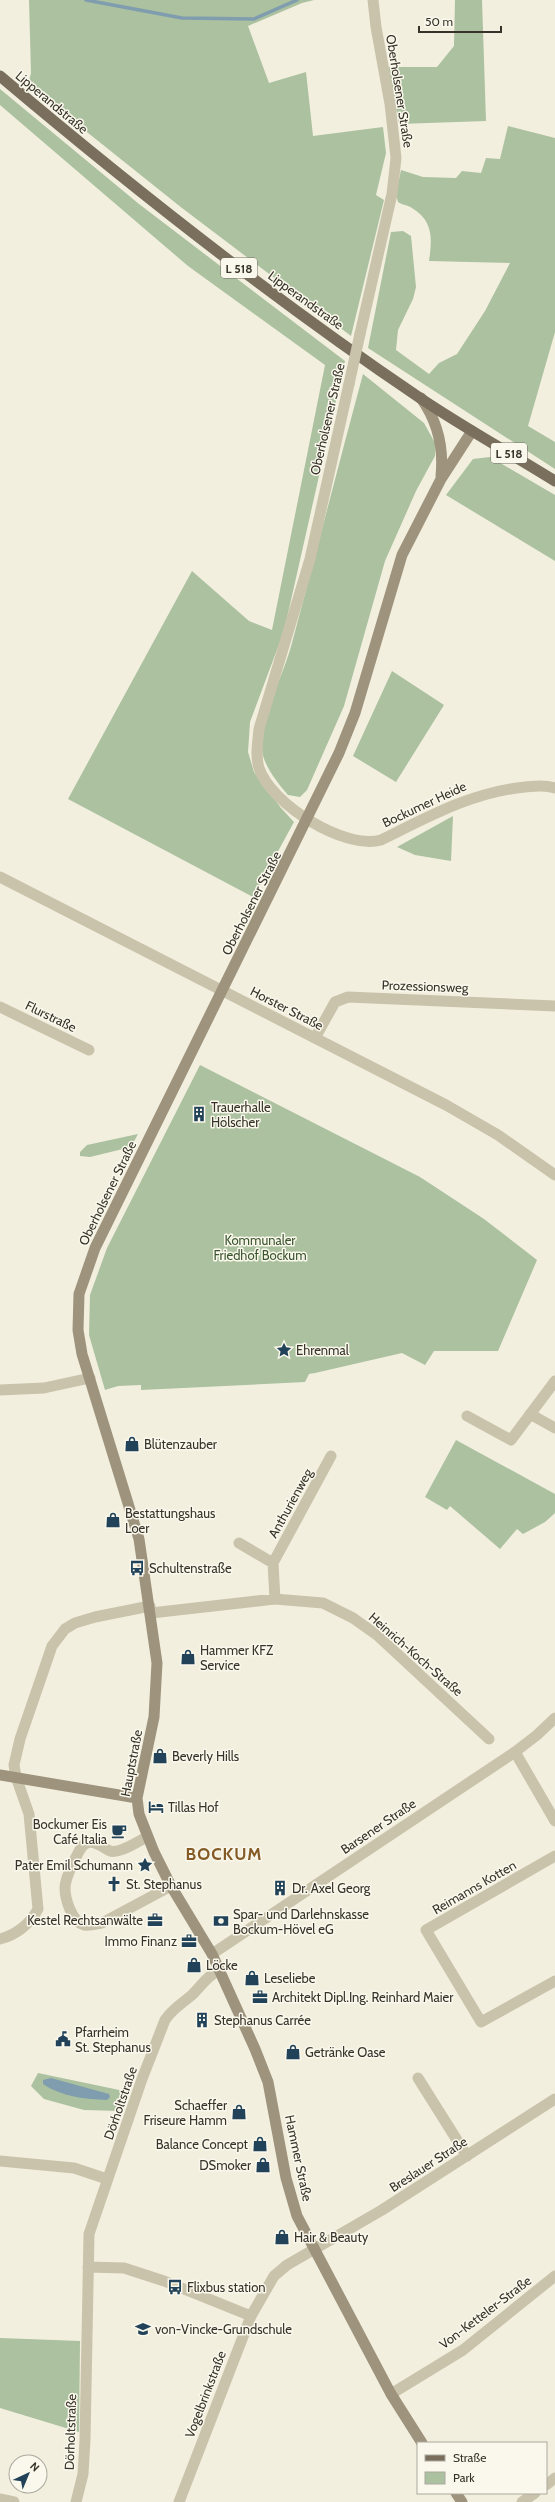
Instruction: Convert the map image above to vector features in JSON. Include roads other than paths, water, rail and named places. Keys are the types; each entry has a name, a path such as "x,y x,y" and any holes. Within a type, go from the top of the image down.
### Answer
{"main road":[{"name":"Lipperandstraße","path":"0,76 117,175 212,248 341,343 421,398 555,481"},
{"name":"L 518","path":"421,398 429,410 440,435 443,465 441,479"},
{"name":"Oberholsener Straße","path":"151,1610 139,1539 90,1378 78,1330 78,1301 81,1285 105,1228 309,819 355,713 402,555 441,479 472,430"},
{"name":"Hauptstraße","path":"151,1610 157,1663 156,1696 137,1798 139,1814 147,1837 171,1886 212,1954"},
{"path":"0,1775 137,1798"},
{"name":"Hammer Straße","path":"212,1954 268,2082 293,2204 313,2250 391,2394 421,2442"}],"street":[{"name":"Oberholsener Straße","path":"309,819 294,811 281,801 259,769 257,751 259,728 310,559 392,194 396,158 390,104 376,27 373,0"},
{"name":"Bockumer Heide","path":"309,819 355,840 374,842 478,795 507,789 545,785 555,788"},
{"name":"Horster Straße","path":"0,877 472,1120 555,1174"},
{"name":"Prozessionsweg","path":"315,1038 335,1002 348,997 555,1006"},
{"name":"Flurstraße","path":"0,1007 89,1050"},
{"path":"0,1390 44,1388 90,1378"},
{"path":"467,1416 511,1440 555,1380"},
{"path":"530,1414 555,1428"},
{"name":"Anthurienweg","path":"273,1563 331,1456"},
{"path":"239,1543 273,1563 274,1599"},
{"name":"Heinrich-Koch-Straße","path":"151,1610 274,1599 323,1603 353,1618 377,1635 489,1739"},
{"path":"0,1939 12,1936 33,1918 38,1909 29,1814 16,1777 14,1765 20,1739 52,1646 64,1629 75,1623 95,1617 151,1610"},
{"name":"Barsener Straße","path":"212,1954 514,1752 537,1735 555,1718"},
{"path":"514,1752 555,1821"},
{"path":"147,1837 118,1851 111,1851 91,1842 86,1842 81,1847 68,1873 65,1888 68,1903 78,1921 83,1924 92,1925 102,1923 171,1886"},
{"name":"Reimanns Kotten","path":"555,1856 426,1930 481,2022 555,1981"},
{"name":"Dörholtstraße","path":"76,2502 83,2474 85,2440 89,2234 107,2179 165,2020 170,2012 192,1995 210,1974 219,1970"},
{"path":"418,2078 467,2156"},
{"name":"Breslauer Straße","path":"313,2250 382,2210 555,2100"},
{"path":"0,2161 74,2168 107,2179"},
{"name":"Vogelbrinkstraße","path":"179,2502 251,2316 274,2276 287,2265 313,2250"},
{"path":"88,2267 124,2268 164,2281 251,2316"},
{"name":"Von-Ketteler-Straße","path":"391,2394 463,2350 555,2276"},
{"path":"547,2484 555,2478"},
{"path":"522,2502 534,2494"},
{"path":"0,2499 14,2502"}],"water":[{"path":"51,2078 109,2094 110,2097 107,2100 99,2100 66,2095 43,2084 43,2080"}],"waterway":[{"path":"86,0 182,18 254,19 297,0"}],"place":[{"name":"Trauerhalle Hölscher","path":"199,1114"},
{"name":"Ehrenmal","path":"284,1350"},
{"name":"Blütenzauber","path":"132,1444"},
{"name":"Bestattungshaus Loer","path":"113,1520"},
{"name":"Schultenstraße","path":"137,1568"},
{"name":"Hammer KFZ Service","path":"188,1657"},
{"name":"Beverly Hills","path":"160,1756"},
{"name":"Tillas Hof","path":"156,1807"},
{"name":"Bockumer Eis Café Italia","path":"119,1831"},
{"name":"Pater Emil Schumann","path":"145,1865"},
{"name":"St. Stephanus","path":"114,1884"},
{"name":"Dr. Axel Georg","path":"280,1888"},
{"name":"Kestel Rechtsanwälte","path":"155,1920"},
{"name":"Spar- und Darlehnskasse Bockum-Hövel eG","path":"221,1921"},
{"name":"Immo Finanz","path":"189,1941"},
{"name":"Löcke","path":"194,1965"},
{"name":"Leseliebe","path":"252,1978"},
{"name":"Architekt Dipl.Ing. Reinhard Maier","path":"260,1997"},
{"name":"Stephanus Carrée","path":"202,2020"},
{"name":"Pfarrheim St. Stephanus","path":"63,2039"},
{"name":"Getränke Oase","path":"293,2052"},
{"name":"Schaeffer Friseure Hamm","path":"239,2112"},
{"name":"Balance Concept","path":"260,2144"},
{"name":"DSmoker","path":"263,2165"},
{"name":"Hair & Beauty","path":"282,2237"},
{"name":"Flixbus station","path":"175,2287"},
{"name":"von-Vincke-Grundschule","path":"143,2329"}],"district":[{"name":"BOCKUM","path":"224,1854"}],"park label":[{"name":"Kommunaler Friedhof Bockum","path":"260,1248"}]}
